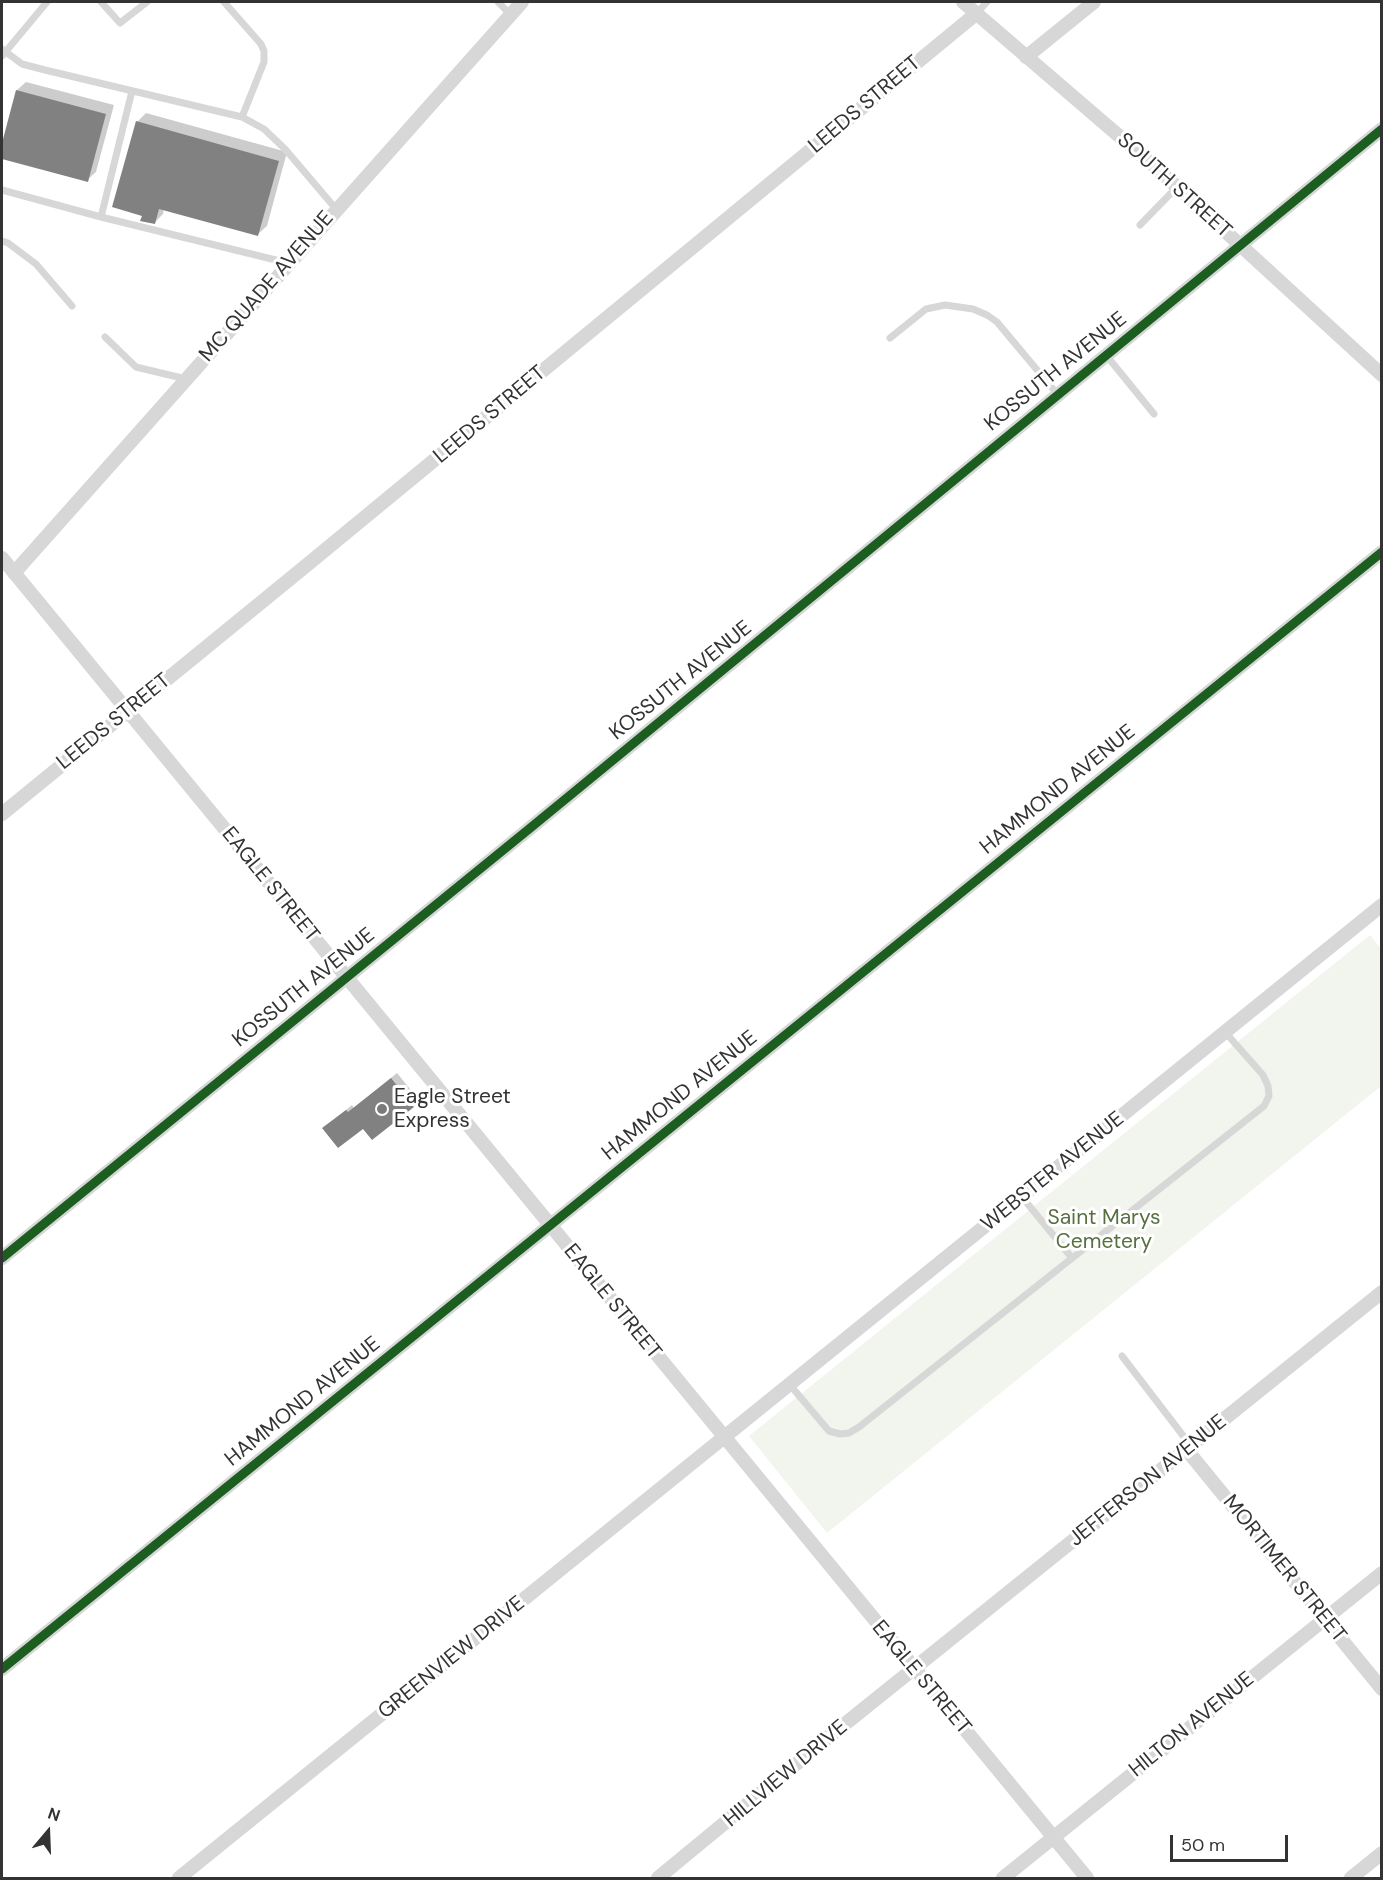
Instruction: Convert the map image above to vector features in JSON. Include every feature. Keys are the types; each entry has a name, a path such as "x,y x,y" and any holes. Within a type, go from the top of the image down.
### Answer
{"street":[{"name":"MC QUADE AVENUE","path":"14,573 522,2"},
{"name":"SOUTH STREET","path":"963,2 1177,187 1382,375"},
{"path":"1026,57 1094,2"},
{"name":"LEEDS STREET","path":"2,814 977,13"},
{"name":"KOSSUTH AVENUE","path":"2,1258 1382,129"},
{"name":"HAMMOND AVENUE","path":"2,1669 887,950 1382,552"},
{"name":"EAGLE STREET","path":"2,558 1087,1878"},
{"name":"WEBSTER AVENUE","path":"724,1438 1382,905"},
{"name":"JEFFERSON AVENUE","path":"914,1670 1382,1292"},
{"name":"GREENVIEW DRIVE","path":"179,1878 724,1438"},
{"name":"MORTIMER STREET","path":"1189,1447 1382,1689"},
{"name":"HILTON AVENUE","path":"1003,1878 1382,1573"},
{"name":"HILLVIEW DRIVE","path":"658,1878 914,1670"},
{"path":"1351,1878 1382,1853"}],"lane":[{"path":"47,2 2,52 22,64 242,117 264,129 285,149 336,209"},
{"path":"101,2 120,23 147,2"},
{"path":"224,2 261,44 264,51 264,62 242,117"},
{"path":"498,2 510,14"},
{"path":"977,13 987,2"},
{"path":"101,217 132,91"},
{"path":"1140,225 1177,187"},
{"path":"2,190 288,263"},
{"path":"2,241 36,264 72,306"},
{"path":"890,338 926,309 945,304 973,309 997,322 1058,395"},
{"path":"105,337 136,367 186,379"},
{"path":"1106,355 1154,414"},
{"path":"790,1385 829,1431 840,1434 849,1433 860,1427 1264,1106 1269,1096 1268,1086 1263,1076 1225,1032"},
{"path":"1022,1197 1072,1258"},
{"name":"MORTIMER STREET","path":"1122,1356 1189,1447"}],"green space":[{"name":"Saint Marys Cemetery","path":"1370,935 1381,949 1381,1086 827,1533 749,1436"}],"building":[{"path":"16,90 106,114 88,182 2,159 2,143"},
{"path":"136,121 279,161 258,236 159,209 155,224 140,221 142,216 112,207"},
{"name":"Eagle Street Express","path":"391,1078 414,1107 372,1140 363,1129 338,1148 322,1128 346,1110 348,1112"}],"cycle path":[{"path":"2,1258 1382,129"},
{"path":"2,1669 1382,552"}],"place":[{"name":"Eagle Street Express","path":"382,1109"}]}
